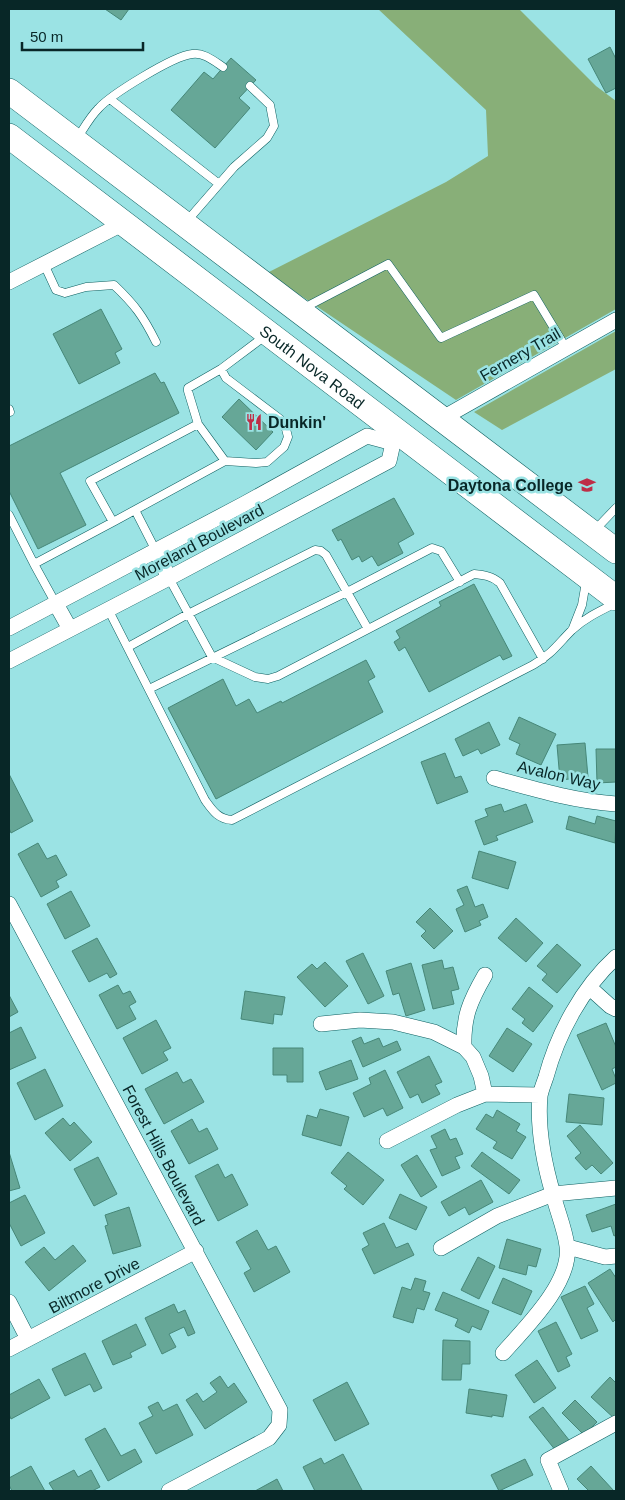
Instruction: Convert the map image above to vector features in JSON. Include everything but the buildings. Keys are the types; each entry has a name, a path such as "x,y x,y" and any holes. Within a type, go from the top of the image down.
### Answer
{"main road":[{"path":"9,91 441,419 608,543"},
{"name":"South Nova Road","path":"9,136 361,404 399,440 587,575 616,598"},
{"path":"124,223 156,228 169,228 184,224"},
{"path":"361,404 415,419 431,421 441,419"},
{"path":"399,440 434,436 477,446"}],"street":[{"path":"9,282 124,223"},
{"name":"Fernery Trail","path":"441,419 616,320"},
{"name":"Moreland Boulevard","path":"9,628 244,504 367,436 399,440 389,461 9,661"},
{"path":"156,551 169,578"},
{"path":"56,604 70,629"},
{"name":"Avalon Way","path":"494,778 584,800 616,804"},
{"name":"Forest Hills Boulevard","path":"9,904 280,1410 279,1425 269,1438 169,1491"},
{"path":"503,1353 554,1294 565,1267 568,1247 544,1162 540,1130 540,1095 564,1027 590,988 616,957"},
{"path":"464,1047 464,1030 470,1002 485,975"},
{"path":"590,988 616,1010"},
{"path":"321,1024 360,1020 393,1022 434,1032 464,1047 473,1057 481,1076 485,1094"},
{"path":"387,1141 457,1105 485,1094 540,1095"},
{"path":"441,1248 497,1216 553,1194 616,1188"},
{"path":"568,1247 605,1256 616,1256"},
{"name":"Biltmore Drive","path":"9,1350 196,1251"},
{"path":"9,1302 28,1339"},
{"path":"561,1491 548,1460 616,1423"}],"lane":[{"path":"75,141 99,108 134,81 181,57 193,53 206,56 223,67"},
{"path":"184,224 234,167 267,138 274,126 270,105 250,86"},
{"path":"110,100 219,184"},
{"path":"44,264 56,290 65,293 86,287 114,285 144,317 156,342"},
{"path":"298,311 388,264 441,338 534,295 566,348"},
{"path":"225,461 198,424 188,388 220,369 269,333"},
{"path":"34,564 225,461 267,462 284,447 288,437 280,419 226,378 220,369"},
{"path":"113,522 90,481 198,424"},
{"path":"608,543 616,508"},
{"path":"135,510 156,551"},
{"path":"9,515 56,604"},
{"path":"149,689 432,548 441,551 460,582"},
{"path":"128,647 188,614 316,550 322,551 326,555 368,630"},
{"path":"169,578 212,657 254,677 268,679 278,676 474,574 486,575 500,583 543,658"},
{"path":"572,631 582,605 587,575"},
{"path":"108,609 205,800 215,814 226,820 232,820 543,658 555,650 587,618 616,602"}],"green space":[{"path":"378,9 519,9 596,86 616,101 616,309 456,400 267,273 446,182 488,156 486,110"},
{"path":"616,331 616,369 502,430 474,412"}],"place":[{"name":"Dunkin'","path":"254,422"},
{"name":"Daytona College","path":"587,485"}]}
